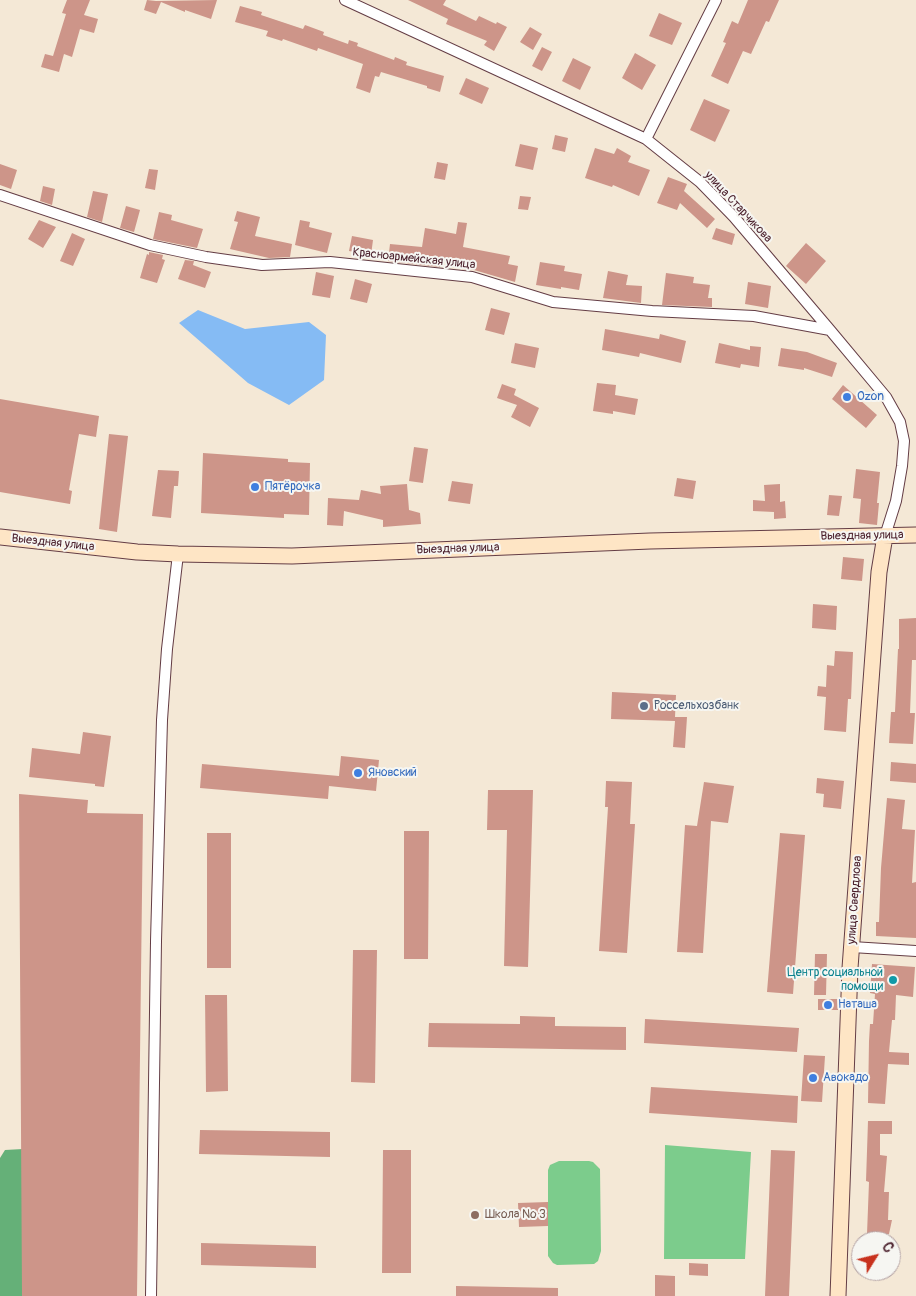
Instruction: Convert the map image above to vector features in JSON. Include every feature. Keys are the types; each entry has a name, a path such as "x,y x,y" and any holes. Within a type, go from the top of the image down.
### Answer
{"street":[{"name":"улица Старчикова","path":"345,0 646,139 700,182 886,397 900,422 904,440 902,466 896,501 885,536"},
{"path":"646,139 716,0"},
{"name":"Красноармейская улица","path":"0,195 150,245 206,257 262,265 330,262 472,276 553,302 652,311 754,316 830,330"},
{"name":"Выездная улица","path":"0,537 137,552 292,556 659,541 916,535"},
{"name":"улица Свердлова","path":"838,1296 852,947 879,572 885,536"},
{"path":"150,1296 162,720 167,649 178,554"},
{"path":"852,947 916,950"}],"green space":[{"path":"665,1145 751,1152 745,1259 664,1259"},
{"path":"23,1149 25,1296 0,1296 0,1158 5,1150"},
{"path":"559,1161 589,1161 593,1162 600,1169 601,1251 598,1261 594,1264 557,1265 548,1256 548,1170 550,1165"}],"water":[{"path":"198,310 245,329 309,322 326,335 324,380 289,405 248,383 179,323"}],"building":[{"path":"67,0 90,0 84,15 98,19 94,33 80,29 72,57 64,54 59,72 41,67 45,54 53,56 66,14 62,13"},
{"path":"147,0 217,0 211,19 185,10 185,12 161,2 156,14 144,10"},
{"path":"408,0 446,0 443,5 476,21 479,16 507,27 494,51 484,45 487,41 446,24 448,19"},
{"path":"748,0 779,0 769,22 766,21 751,54 743,51 728,84 711,76 726,43 723,42 732,21 738,24"},
{"path":"240,6 262,12 261,15 303,29 305,25 324,32 323,35 348,44 349,40 358,43 357,46 394,60 395,57 407,62 406,65 444,76 440,92 427,88 427,86 381,72 379,77 375,76 370,93 356,88 363,64 318,48 317,51 283,39 282,41 266,36 268,31 235,22"},
{"path":"659,13 682,23 672,45 649,36"},
{"path":"530,27 542,34 533,50 520,42"},
{"path":"542,47 552,52 542,71 532,66"},
{"path":"635,53 656,65 642,90 622,78"},
{"path":"573,58 591,67 580,90 562,81"},
{"path":"466,78 489,88 482,104 459,94"},
{"path":"704,99 730,110 715,142 690,130"},
{"path":"555,135 568,138 565,152 552,149"},
{"path":"520,144 538,148 533,170 515,166"},
{"path":"595,148 614,154 617,148 631,156 628,162 650,170 639,196 613,185 612,187 585,178"},
{"path":"437,162 448,164 445,180 434,178"},
{"path":"0,164 17,170 11,189 0,185"},
{"path":"149,169 158,170 155,190 145,188"},
{"path":"668,177 687,184 684,191 715,219 707,228 680,203 677,210 657,203"},
{"path":"43,186 55,189 52,205 40,201"},
{"path":"93,191 108,194 102,222 87,217"},
{"path":"520,196 531,197 528,210 518,209"},
{"path":"126,206 140,210 134,232 120,228"},
{"path":"237,211 260,217 255,236 292,244 290,257 269,258 230,249 238,222 234,221"},
{"path":"159,212 172,215 171,220 203,229 197,248 153,239"},
{"path":"39,220 56,227 43,248 28,239"},
{"path":"300,220 310,222 309,227 332,233 327,253 295,245"},
{"path":"458,222 467,223 463,247 510,256 508,264 518,266 515,282 474,270 462,269 463,265 441,260 440,267 388,261 390,244 422,247 425,228 456,234"},
{"path":"716,228 735,234 732,245 712,239"},
{"path":"72,233 85,239 73,266 60,261"},
{"path":"352,236 373,240 371,255 349,251"},
{"path":"806,243 826,261 806,284 786,266"},
{"path":"149,252 163,255 162,259 165,260 157,283 140,278"},
{"path":"185,260 194,261 193,265 211,272 205,288 178,279"},
{"path":"540,262 565,266 564,271 582,274 579,290 536,285"},
{"path":"608,271 628,275 626,285 642,286 641,303 603,298"},
{"path":"316,272 334,276 330,298 312,295"},
{"path":"666,273 694,277 693,283 710,285 708,298 712,298 712,307 662,305"},
{"path":"355,279 372,284 367,303 350,299"},
{"path":"748,282 771,286 768,308 745,304"},
{"path":"491,308 510,313 504,335 485,330"},
{"path":"605,329 659,339 660,334 686,341 681,363 640,353 639,357 602,350"},
{"path":"515,343 539,348 535,368 511,363"},
{"path":"719,343 750,350 750,346 761,347 759,367 741,364 740,368 715,363"},
{"path":"781,348 807,352 837,363 832,377 804,368 804,370 778,366"},
{"path":"597,383 616,385 615,395 638,399 635,415 613,411 613,414 593,411"},
{"path":"502,384 516,389 514,395 539,408 530,427 511,417 517,405 497,398"},
{"path":"843,385 877,415 866,428 832,399"},
{"path":"0,399 99,416 96,437 79,434 69,490 72,491 70,504 0,492"},
{"path":"109,434 128,436 117,532 99,529"},
{"path":"414,447 428,449 423,483 409,481"},
{"path":"203,453 288,459 288,462 310,463 309,515 284,514 284,518 201,513"},
{"path":"856,469 880,472 877,525 859,523 861,499 853,498"},
{"path":"158,470 179,471 178,486 174,486 171,518 152,516"},
{"path":"677,478 696,481 693,499 674,496"},
{"path":"452,481 473,484 470,504 448,501"},
{"path":"407,484 409,510 420,513 421,524 383,527 383,520 344,511 343,526 327,525 328,498 359,500 361,490 381,494 380,486"},
{"path":"780,484 780,502 785,501 786,518 774,519 774,512 753,511 753,500 765,501 764,485"},
{"path":"829,495 842,496 839,516 827,515"},
{"path":"843,557 864,559 862,581 841,579"},
{"path":"813,604 837,606 836,630 812,628"},
{"path":"916,618 916,660 912,660 910,713 915,713 913,744 889,743 891,712 895,712 899,619"},
{"path":"835,651 853,652 851,699 848,699 846,732 824,730 826,697 817,696 818,686 826,687 827,665 834,666"},
{"name":"Россельхозбанк","path":"612,692 676,695 675,717 687,717 685,748 673,747 675,721 611,719"},
{"path":"83,732 111,736 104,787 95,786 95,784 29,777 32,748 80,754"},
{"path":"341,756 379,760 376,791 329,786 328,799 200,788 202,764 339,776"},
{"path":"891,762 916,764 916,783 890,781"},
{"path":"817,778 844,781 841,809 823,807 824,794 816,793"},
{"path":"606,781 632,782 630,824 635,824 627,953 599,951 608,807 605,807"},
{"path":"704,782 734,786 728,823 711,821 703,953 677,952 685,825 697,826"},
{"path":"488,790 533,790 528,967 504,966 507,830 487,830"},
{"path":"19,794 88,800 87,813 143,814 137,1296 22,1296"},
{"path":"887,798 905,800 902,829 915,830 912,883 916,882 916,938 876,936 876,922 879,922"},
{"path":"404,831 429,831 428,959 404,959"},
{"path":"207,833 231,833 231,968 207,968"},
{"path":"780,833 805,835 793,994 767,992"},
{"path":"353,950 377,950 375,1083 351,1082"},
{"path":"815,954 827,954 826,995 814,995"},
{"path":"872,964 915,967 913,997 896,995 895,1020 892,1020 889,1052 909,1053 909,1065 888,1064 885,1104 868,1103 870,1024 873,1024 875,994 870,993"},
{"path":"205,995 227,995 228,1091 206,1092"},
{"name":"Наташа","path":"818,999 838,999 838,1010 818,1010"},
{"path":"520,1016 555,1017 555,1026 626,1027 626,1050 428,1047 429,1023 520,1024"},
{"path":"645,1019 799,1028 797,1052 644,1043"},
{"name":"Авокадо","path":"804,1055 825,1056 822,1102 801,1101"},
{"path":"651,1087 798,1096 797,1123 649,1113"},
{"path":"868,1121 892,1121 892,1134 880,1134 880,1155 887,1156 884,1192 889,1192 888,1220 892,1220 890,1231 867,1231 869,1182 866,1181"},
{"path":"200,1130 330,1132 330,1157 199,1154"},
{"path":"383,1150 411,1150 411,1273 382,1273"},
{"path":"771,1150 795,1151 789,1296 765,1296"},
{"path":"548,1202 548,1226 519,1227 518,1203"},
{"path":"201,1243 316,1246 316,1268 201,1265"},
{"path":"689,1263 708,1264 708,1276 689,1275"},
{"path":"655,1275 675,1276 675,1296 655,1296"},
{"path":"456,1286 558,1288 558,1296 456,1296"}],"place":[{"name":"Ozon","path":"847,397"},
{"name":"Пятёрочка","path":"255,487"},
{"name":"Россельхозбанк","path":"644,706"},
{"name":"Яновский","path":"358,773"},
{"name":"Центр социальной помощи","path":"893,980"},
{"name":"Наташа","path":"828,1005"},
{"name":"Авокадо","path":"813,1078"},
{"name":"Школа № 3","path":"475,1215"}]}
